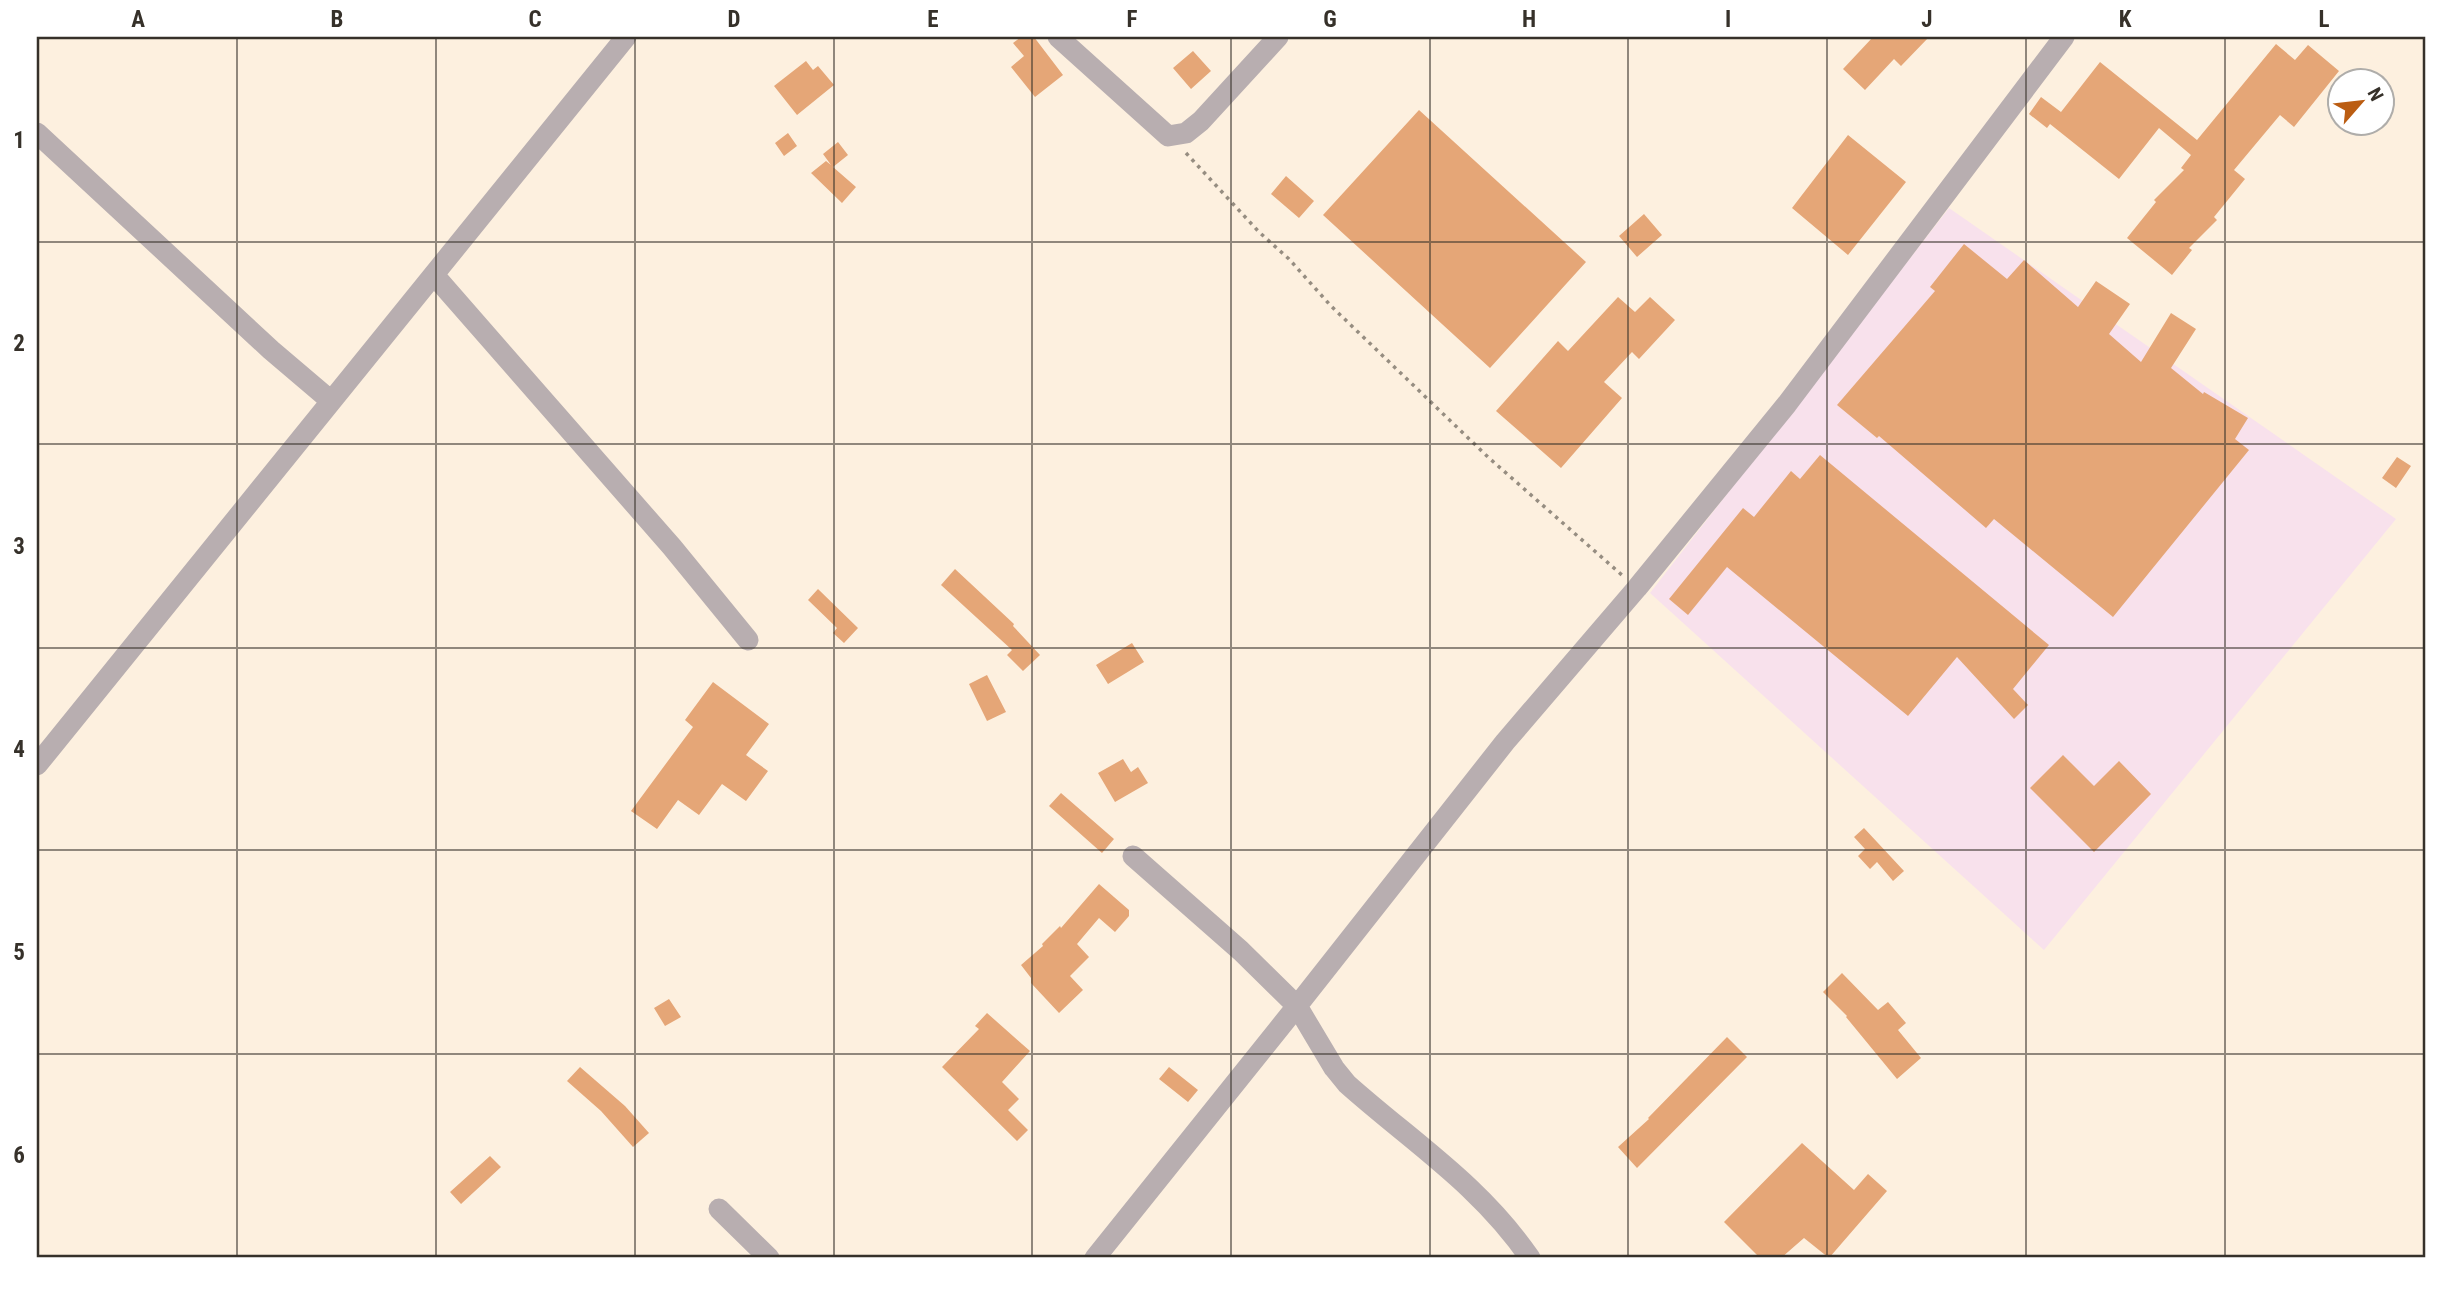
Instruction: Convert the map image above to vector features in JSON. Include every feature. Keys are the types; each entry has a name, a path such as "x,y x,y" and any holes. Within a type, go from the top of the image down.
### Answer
{"street":[{"path":"37,765 626,37"},
{"path":"1058,37 1168,136 1186,133 1201,121 1278,37"},
{"path":"1095,1258 1505,742 1637,589 1787,404 2064,37"},
{"path":"37,133 251,332 331,401"},
{"path":"434,275 673,547 748,640"},
{"path":"1133,856 1241,951 1297,1006 1334,1068 1347,1084 1442,1161 1486,1202 1530,1258"},
{"path":"719,1209 769,1258"}],"path":[{"path":"1168,136 1259,232 1289,259 1331,306 1489,458 1637,589"}],"shaded area":[{"path":"1949,208 2396,519 2044,950 1650,593"}],"building":[{"path":"1021,37 1034,37 1063,75 1035,97 1011,67 1024,56 1013,43"},
{"path":"1873,37 1929,37 1901,66 1894,59 1865,90 1843,69"},
{"path":"2276,44 2295,60 2308,45 2333,66 2326,66 2326,87 2294,127 2280,115 2234,170 2245,179 2214,217 2217,220 2189,248 2192,250 2172,275 2127,238 2156,202 2154,200 2184,170 2181,168 2191,155 2159,128 2119,179 2050,124 2047,128 2029,114 2041,97 2061,112 2100,62 2197,140"},
{"path":"1193,51 1211,71 1191,89 1173,68"},
{"path":"806,61 813,70 818,66 834,85 797,115 774,86"},
{"path":"1419,110 1586,262 1490,368 1323,215"},
{"path":"788,133 797,146 784,156 775,143"},
{"path":"1848,135 1906,182 1848,255 1792,208"},
{"path":"838,142 848,155 833,167 856,187 842,203 811,173 826,161 831,165 823,154"},
{"path":"1286,176 1314,201 1299,218 1271,194"},
{"path":"1644,214 1662,235 1637,257 1619,236"},
{"path":"1964,244 2007,279 2024,260 2078,307 2096,281 2130,304 2109,334 2141,362 2171,313 2196,329 2171,368 2203,394 2204,392 2248,418 2235,439 2249,450 2113,617 1994,519 1986,528 1879,436 1877,438 1837,405 1935,291 1930,287"},
{"path":"1618,297 1635,312 1650,297 1675,320 1639,359 1632,352 1604,382 1622,398 1561,468 1496,411 1558,341 1568,351"},
{"path":"1820,455 2049,645 2013,689 2028,705 2014,719 1957,657 1908,716 1727,567 1688,615 1669,599 1743,508 1754,517 1791,471 1800,479"},
{"path":"2397,457 2411,466 2396,488 2382,478"},
{"path":"955,569 1014,624 1040,655 1023,671 1007,655 1012,650 941,585"},
{"path":"818,589 858,628 844,643 833,633 837,628 808,600"},
{"path":"1132,643 1144,662 1108,684 1096,665"},
{"path":"987,675 1006,712 987,721 969,684"},
{"path":"713,682 769,724 746,755 768,771 746,801 722,784 699,815 678,800 657,829 631,811 693,727 685,720"},
{"path":"2063,755 2094,786 2119,761 2151,794 2094,852 2030,788"},
{"path":"1123,759 1131,772 1138,767 1148,783 1115,802 1098,773"},
{"path":"1061,793 1114,839 1102,853 1049,806"},
{"path":"1864,828 1904,871 1893,881 1877,862 1870,869 1858,856 1865,849 1854,837"},
{"path":"1099,884 1129,910 1129,916 1115,932 1099,918 1077,944 1089,957 1070,976 1083,990 1059,1013 1031,983 1031,978 1021,965 1043,946 1060,926 1061,928"},
{"path":"1842,973 1878,1010 1888,1002 1906,1023 1898,1030 1921,1058 1897,1079 1847,1016 1823,992"},
{"path":"669,999 681,1017 665,1026 654,1008"},
{"path":"987,1013 1030,1051 1002,1082 1019,1099 1008,1110 1028,1130 1017,1141 942,1067 979,1029 975,1026"},
{"path":"1727,1037 1747,1057 1637,1168 1618,1147 1649,1119"},
{"path":"580,1067 625,1106 649,1133 633,1147 601,1111 567,1081"},
{"path":"1169,1067 1198,1090 1188,1102 1159,1079"},
{"path":"1802,1143 1854,1190 1868,1174 1887,1191 1829,1258 1804,1238 1781,1258 1760,1258 1724,1222"},
{"path":"490,1156 501,1167 461,1204 450,1192"}]}
